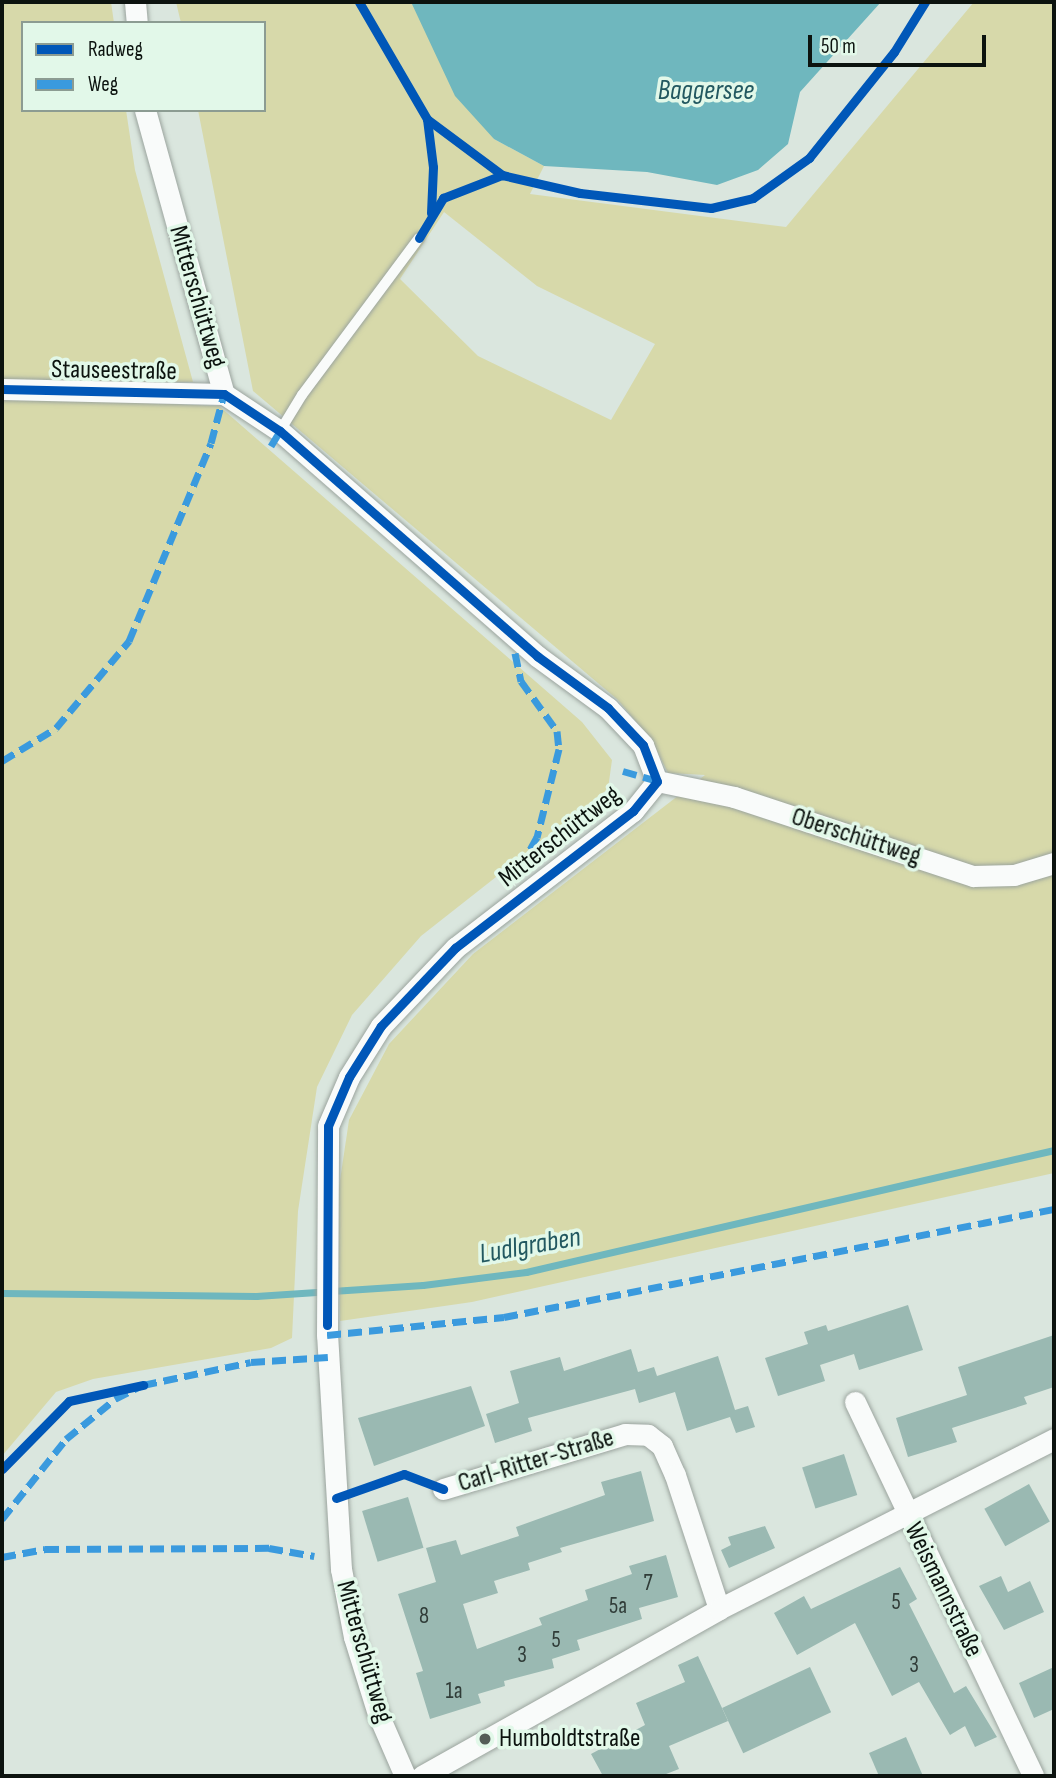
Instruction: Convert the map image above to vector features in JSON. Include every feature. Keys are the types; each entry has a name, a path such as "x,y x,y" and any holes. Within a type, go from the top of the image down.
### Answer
{"street":[{"path":"135,2 137,21"},
{"name":"Mitterschüttweg","path":"146,112 224,394 280,431 537,656 608,708 643,745 657,781 633,811 455,948 381,1026 349,1077 328,1126 327,1325 341,1569 366,1675 405,1776"},
{"name":"Stauseestraße","path":"2,389 224,394"},
{"name":"Oberschüttweg","path":"657,781 734,797 973,876 1014,874 1054,863"},
{"name":"Weismannstraße","path":"855,1402 1032,1776"},
{"name":"Carl-Ritter-Straße","path":"443,1489 625,1434 648,1434 662,1446 675,1475 719,1609"},
{"path":"422,1776 719,1609 905,1512 1054,1439"}],"lane":[{"path":"280,431 302,395 419,238"}],"green space":[{"path":"2,2 111,2 114,21 21,21 21,112 126,112 135,170 193,382 2,380"},
{"path":"176,2 411,2 494,139 544,166 530,194 786,227 974,2 1054,2 1054,1173 472,1302 340,1321 338,1194 349,1120 389,1044 473,954 705,775 668,773 652,741 618,700 253,391 198,112 266,112 266,21 181,21","holes":["444,212 537,286 655,344 611,420 478,356 400,279"]},
{"path":"2,397 219,406 582,722 612,760 608,789 421,936 352,1015 317,1087 298,1211 292,1338 271,1348 93,1379 56,1392 2,1456"}],"water":[{"name":"Baggersee","path":"411,2 881,2 800,92 788,144 758,170 717,185 647,172 544,166 494,139 455,96"}],"building":[{"path":"908,1305 923,1350 859,1370 854,1354 820,1365 825,1381 778,1396 765,1358 808,1344 804,1332 826,1325 828,1331"},
{"path":"1054,1335 1054,1387 1024,1397 1027,1404 952,1428 957,1442 908,1457 896,1418 967,1395 958,1367"},
{"path":"631,1349 638,1372 654,1367 657,1376 718,1356 735,1410 748,1406 755,1427 736,1433 730,1417 687,1431 675,1392 639,1403 635,1389 528,1418 532,1431 495,1443 486,1414 519,1403 510,1371 560,1357 564,1371"},
{"path":"471,1386 485,1426 374,1466 358,1418"},
{"path":"844,1454 857,1495 815,1508 802,1468"},
{"path":"641,1471 654,1521 560,1548 562,1552 528,1563 530,1570 494,1581 498,1593 463,1604 477,1649 542,1625 539,1618 588,1600 585,1590 632,1574 629,1566 666,1555 678,1597 639,1608 642,1619 577,1640 580,1650 552,1659 554,1668 504,1681 505,1686 478,1694 481,1703 430,1719 416,1673 423,1671 398,1594 436,1582 426,1548 456,1540 461,1555 519,1536 516,1527 605,1495 601,1482"},
{"path":"1029,1484 1050,1522 1005,1546 984,1509"},
{"path":"408,1497 423,1548 378,1562 362,1511"},
{"path":"765,1526 775,1548 729,1568 721,1550 731,1545 728,1537"},
{"path":"900,1567 917,1599 909,1604 954,1693 966,1686 997,1737 975,1747 965,1726 950,1735 919,1682 892,1696 855,1623 797,1655 774,1613 804,1596 811,1609"},
{"path":"1001,1576 1008,1592 1030,1581 1044,1612 1004,1630 979,1586"},
{"path":"698,1656 728,1721 669,1746 679,1769 661,1776 603,1776 591,1754 645,1725 636,1703 685,1682 678,1665"},
{"path":"810,1667 831,1712 743,1753 722,1708"},
{"path":"1054,1667 1054,1709 1034,1718 1019,1683"},
{"path":"906,1737 923,1776 879,1776 869,1753"}],"waterway":[{"name":"Ludlgraben","path":"2,1293 256,1296 423,1285 526,1272 1054,1150"}],"marked path":[{"path":"2,761 56,728 129,641 211,443 224,394"},
{"path":"271,446 280,431"},
{"path":"515,653 521,681 557,731 559,749 537,837 518,871"},
{"path":"623,771 657,781"},
{"path":"327,1335 504,1317 1054,1209"},
{"path":"2,1519 66,1439 115,1399 143,1385 251,1362 328,1357"},
{"path":"2,1557 45,1549 269,1548 314,1556"}],"cycle path":[{"path":"359,2 427,119 502,175 580,193 711,208 753,198 809,158 894,52 925,2"},
{"path":"427,119 433,167 431,213"},
{"path":"419,238 443,198 502,175"},
{"path":"2,389 224,394 280,431 537,656 608,708 643,745 657,781"},
{"path":"327,1325 328,1126 349,1077 381,1026 455,948 633,811 657,781"},
{"path":"2,1469 69,1401 143,1385"},
{"path":"336,1498 404,1474 443,1489"}],"place":[{"name":"Humboldtstraße","path":"485,1739"}]}
